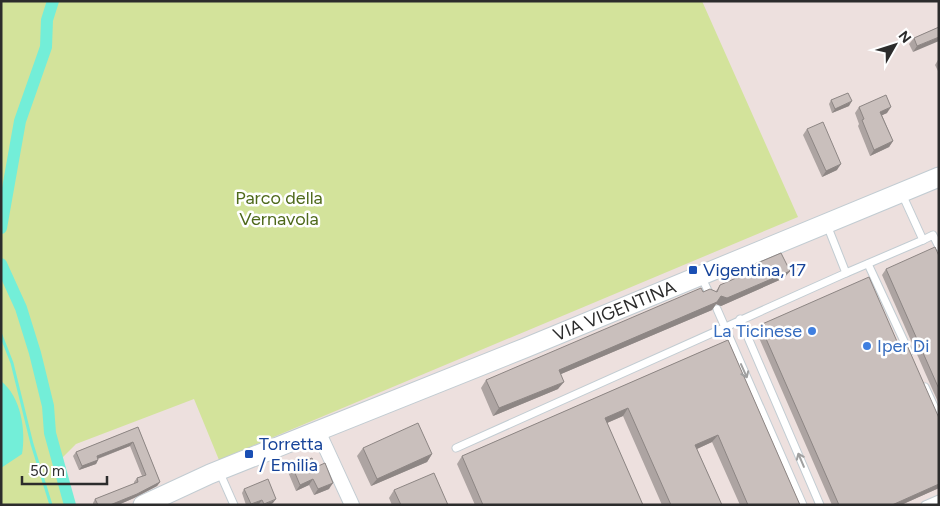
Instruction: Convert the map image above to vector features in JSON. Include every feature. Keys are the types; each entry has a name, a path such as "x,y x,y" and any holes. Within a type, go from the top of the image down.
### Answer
{"street":[{"name":"VIA VIGENTINA","path":"143,505 219,471 939,177"},
{"path":"318,431 352,505"}],"lane":[{"path":"902,193 923,240"},
{"path":"826,224 846,274"},
{"path":"456,448 740,319 933,235 939,247"},
{"path":"868,264 914,363"},
{"path":"701,275 710,294"},
{"path":"717,309 803,505"},
{"path":"740,319 820,505"},
{"path":"922,381 939,417"},
{"path":"219,471 234,505"},
{"path":"924,505 939,499"}],"green space":[{"name":"Parco della Vernavola","path":"1,1 702,1 798,217 219,460 194,399 76,444 62,458 74,505 1,505"}],"shaded area":[{"path":"1,381 13,396 21,414 23,445 22,454 1,468"}],"building":[{"path":"939,27 939,37 917,46 914,38"},
{"path":"848,93 852,101 835,109 831,100"},
{"path":"886,95 891,107 880,112 893,141 874,150 859,107"},
{"path":"823,122 841,164 826,171 807,129"},
{"path":"935,247 939,256 939,389 886,269"},
{"path":"781,253 790,271 727,298 721,296 717,302 559,370 564,382 499,408 486,380 701,288 703,292 710,289 717,292 720,285 743,275 741,270"},
{"path":"869,277 899,346 906,343 939,418 939,484 892,505 839,505 760,325"},
{"path":"728,340 800,505 748,505 718,435 695,445 722,505 671,505 628,408 605,418 643,505 483,505 462,456"},
{"path":"418,423 432,454 377,479 363,448"},
{"path":"138,427 160,482 110,505 98,505 95,499 138,482 137,478 146,475 133,442 97,456 98,460 82,466 76,452"},
{"path":"312,458 316,467 325,463 333,483 318,489 313,479 300,485 292,466"},
{"path":"434,473 448,505 401,505 394,490"},
{"path":"268,479 276,499 264,504 262,500 251,504 244,489"}],"waterway":[{"path":"1,228 20,121 46,47 47,20 53,1"},
{"path":"1,264 21,308 35,353 48,406 50,433 70,505"},
{"path":"1,335 12,363 32,444 51,505"}],"place":[{"name":"Vigentina, 17","path":"693,270"},
{"name":"La Ticinese","path":"812,331"},
{"name":"Iper Di","path":"867,346"},
{"name":"Torretta / Emilia","path":"249,454"}]}
